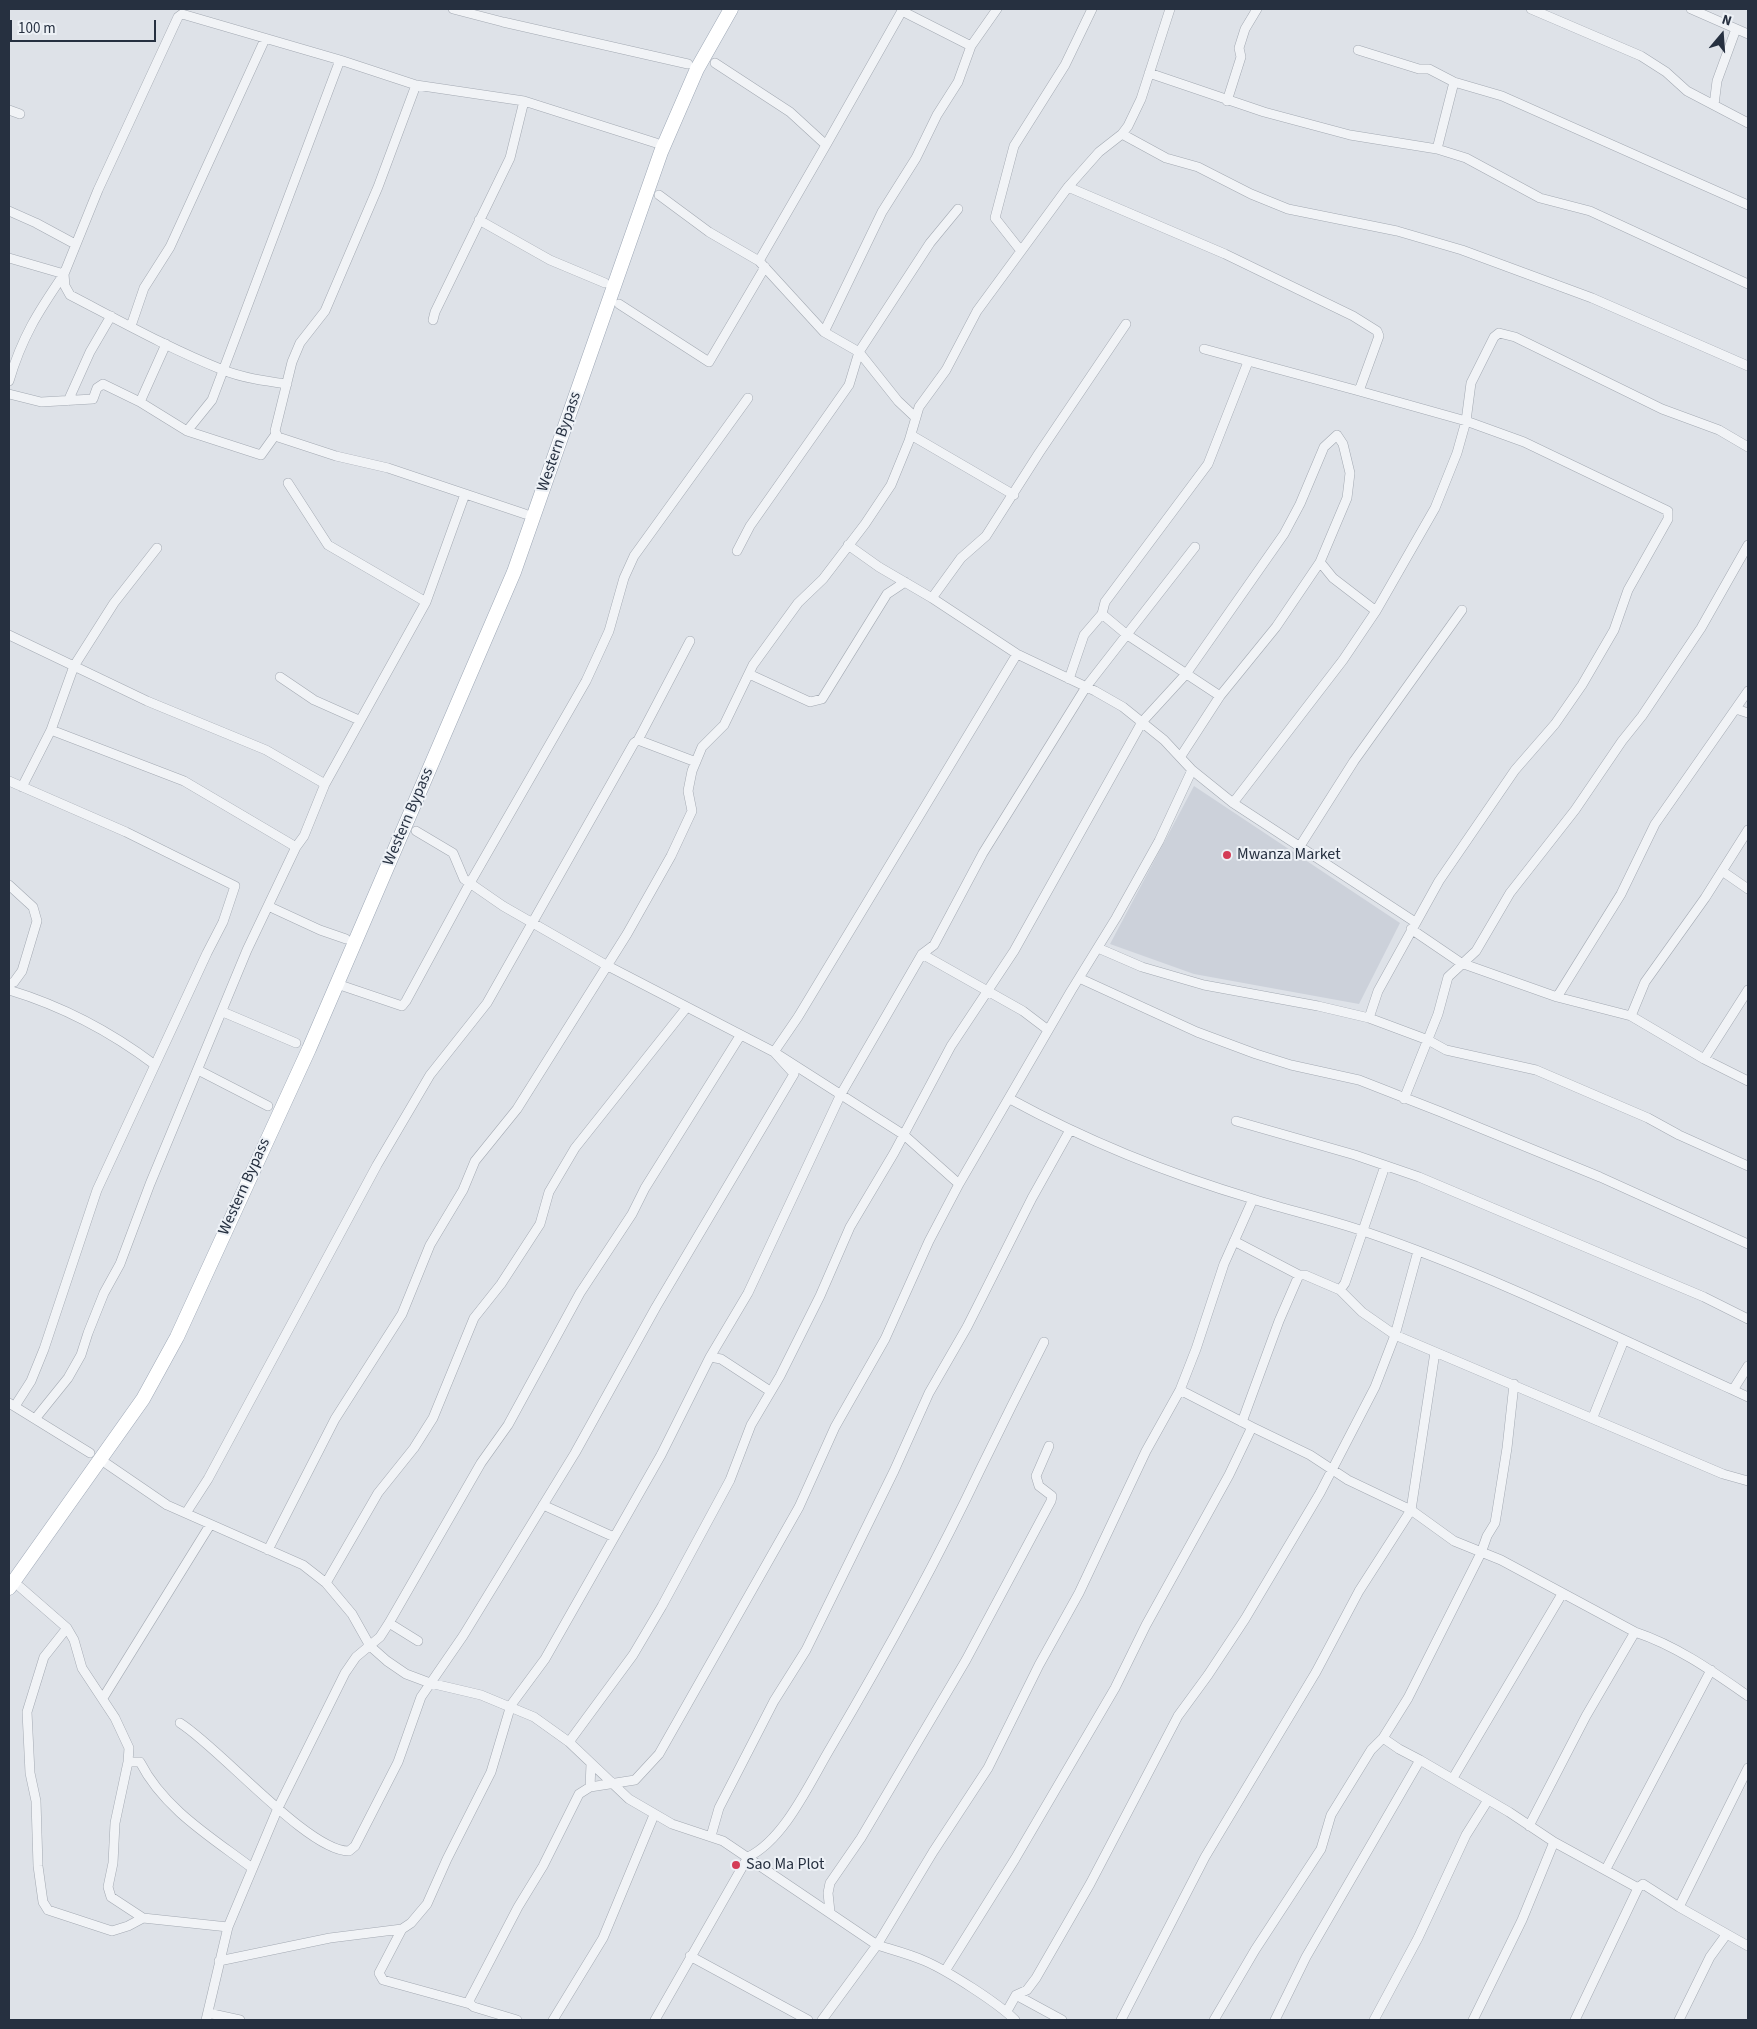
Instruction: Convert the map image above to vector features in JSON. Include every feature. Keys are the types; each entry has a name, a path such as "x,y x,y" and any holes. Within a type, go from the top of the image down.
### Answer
{"main road":[{"name":"Western Bypass","path":"14,1587 143,1399 177,1336 337,984 514,572 678,110 697,69 731,9"}],"street":[{"path":"453,9 688,64"},
{"path":"824,332 882,212 916,158 937,115 958,82 971,46 997,9"},
{"path":"1021,251 995,218 1014,146 1065,65 1092,9"},
{"path":"268,1550 335,1419 402,1314 430,1244 463,1190 475,1161 517,1109 647,898 692,811 688,791 702,747 724,725 749,674 798,603 823,579 891,485 911,435 919,407 956,353 977,311 1068,187 1099,152 1122,134 1141,99 1170,9"},
{"path":"1227,101 1241,57 1239,48 1245,29 1257,9"},
{"path":"1531,9 1641,56 1666,72 1687,91 1748,123"},
{"path":"1691,9 1748,34"},
{"path":"619,304 709,362 826,145 902,10 971,46"},
{"path":"9,381 16,355 30,325 64,274 75,244 178,17 182,14 340,60 416,85 524,101 656,143"},
{"path":"1714,105 1717,81 1736,28"},
{"path":"131,326 144,288 170,247 265,39"},
{"path":"1358,50 1419,69 1429,69 1454,82 1502,96 1748,205"},
{"path":"187,431 212,400 340,60"},
{"path":"716,62 790,112 826,145"},
{"path":"1149,73 1227,101 1350,135 1437,149 1466,158 1540,198 1590,211 1612,220 1748,284"},
{"path":"1437,149 1454,82"},
{"path":"9,394 41,402 92,399 97,388 103,384 140,402 187,431 261,455 276,434 279,411 292,362 300,343 325,311 378,187 416,85"},
{"path":"433,320 434,312 510,158 524,101"},
{"path":"9,110 20,114"},
{"path":"1122,134 1166,158 1198,167 1251,194 1288,209 1397,231 1462,250 1592,298 1748,366"},
{"path":"1068,187 1225,254 1353,316 1377,331 1379,336 1359,391"},
{"path":"659,195 709,232 762,264 824,332 859,352 898,401 916,417"},
{"path":"737,551 750,526 849,385 859,352 930,243 958,209"},
{"path":"9,212 36,223 75,244"},
{"path":"479,220 550,260 605,283"},
{"path":"9,258 64,274"},
{"path":"64,274 65,286 70,295 166,344 224,370 253,379 287,384"},
{"path":"68,401 90,352 111,316"},
{"path":"932,598 961,558 986,536 1014,495 1039,453 1126,324"},
{"path":"1233,802 1343,660 1376,611 1435,508 1457,453 1466,421 1471,383 1494,337 1499,333 1515,337 1662,410 1719,430 1748,447"},
{"path":"140,402 166,344"},
{"path":"1204,350 1466,421 1524,442 1639,495 1668,511 1670,515 1628,590 1614,630 1582,684 1555,724 1515,770 1439,881 1378,991 1369,1018"},
{"path":"1069,679 1084,635 1102,614 1105,602 1208,464 1248,362"},
{"path":"337,984 402,1006 586,681 609,631 624,578 634,556 748,398"},
{"path":"276,434 290,442 388,468 525,514"},
{"path":"569,1742 633,1655 662,1606 730,1480 751,1425 780,1376 820,1296 850,1227 904,1135 951,1046 1014,951 1142,722 1186,674 1284,534 1300,504 1324,447 1337,434 1343,444 1350,473 1347,498 1320,562 1276,627 1220,696 1181,756"},
{"path":"911,435 1014,495"},
{"path":"288,483 328,545 426,602"},
{"path":"35,1419 68,1378 81,1355 91,1325 120,1264 150,1184 268,906 296,847 304,836 325,784 426,602 465,494"},
{"path":"848,545 1017,654 1123,707 1181,756 1192,770 1233,802 1413,925 1461,963 1557,997 1631,1016 1704,1059 1748,1082"},
{"path":"1404,1099 1428,1040 1448,977 1476,951 1510,893 1575,810 1622,741 1642,716 1701,628 1748,545"},
{"path":"219,1961 330,1938 402,1929 412,1923 427,1904 446,1859 491,1772 512,1705 545,1659 680,1422 710,1358 748,1293 841,1094 922,954 934,945 983,853 1086,687 1195,547"},
{"path":"22,787 51,730 74,666 114,603 157,548"},
{"path":"1320,562 1333,578 1376,611"},
{"path":"749,674 810,702 822,699 887,594 905,582"},
{"path":"1300,846 1359,753 1462,610"},
{"path":"1102,614 1126,634 1220,696"},
{"path":"9,635 147,701 266,750 325,784"},
{"path":"186,1514 208,1479 377,1165 430,1075 487,1003 534,924 634,743 638,740 690,641"},
{"path":"774,1052 798,1017 1017,654"},
{"path":"280,677 314,700 359,720"},
{"path":"1557,997 1621,894 1655,824 1748,691"},
{"path":"1736,708 1748,713"},
{"path":"51,730 184,781 296,847"},
{"path":"638,740 696,762"},
{"path":"470,2004 470,1999 518,1907 543,1866 579,1794 590,1787 610,1782 625,1783 635,1780 659,1754 794,1514 835,1427 885,1339 929,1241 959,1184 1010,1099 1078,978 1098,948 1159,840 1192,770"},
{"path":"9,781 135,836 235,886 223,922 97,1190 44,1349 31,1381 12,1405 90,1453"},
{"path":"1631,1016 1645,982 1722,872 1748,830"},
{"path":"416,831 453,853 462,875 470,883 534,924 606,965 774,1052 904,1135 959,1184"},
{"path":"1722,872 1748,889"},
{"path":"9,886 33,907 38,921 22,971 14,982 9,984"},
{"path":"268,906 320,930 346,939"},
{"path":"1098,948 1142,967 1204,985 1318,1006 1369,1018 1428,1040 1446,1050 1536,1070 1648,1118 1679,1135 1748,1166"},
{"path":"922,954 1023,1011 1048,1030"},
{"path":"1078,978 1188,1029 1291,1065 1359,1080 1441,1112 1600,1177 1748,1244"},
{"path":"9,990 39,999 78,1016 121,1041 155,1065"},
{"path":"1704,1059 1747,994"},
{"path":"326,1583 378,1493 414,1448 433,1418 474,1318 501,1284 540,1224 549,1192 575,1148 687,1007"},
{"path":"223,1012 296,1043"},
{"path":"240,2020 207,2017 228,1927 278,1808 346,1673 356,1657 370,1646 389,1623 481,1463 508,1425 547,1350 585,1285 632,1214 645,1188 740,1036"},
{"path":"180,1724 198,1734 278,1808 314,1837 342,1851 349,1851 355,1846 382,1795 406,1742 421,1697 458,1644 575,1453 656,1307 794,1074 774,1052"},
{"path":"198,1070 268,1106"},
{"path":"1010,1099 1070,1130 1120,1152 1252,1199 1364,1231 1458,1266 1748,1396"},
{"path":"1236,1121 1313,1142 1419,1177 1704,1297 1748,1319"},
{"path":"711,1836 719,1808 774,1701 806,1650 929,1393 967,1327 1032,1198 1070,1130"},
{"path":"1340,1290 1345,1283 1364,1231 1385,1166"},
{"path":"822,2020 877,1945 933,1852 988,1768 1039,1665 1080,1593 1146,1451 1180,1390 1196,1349 1224,1264 1252,1199"},
{"path":"1234,1241 1299,1275 1305,1275 1340,1290 1362,1312 1395,1335 1593,1417 1724,1474 1748,1481"},
{"path":"1007,2012 1016,1995 1027,1990 1036,1978 1090,1884 1178,1716 1208,1675 1293,1542 1375,1387 1395,1335 1418,1251"},
{"path":"1242,1422 1279,1321 1299,1275"},
{"path":"1593,1417 1624,1340"},
{"path":"655,2020 748,1857 768,1843 788,1820 838,1734 954,1523 1000,1426 1044,1342"},
{"path":"1121,2020 1205,1857 1316,1672 1359,1591 1411,1510 1435,1352"},
{"path":"710,1358 722,1359 770,1391"},
{"path":"1734,1390 1748,1366"},
{"path":"1214,2020 1255,1950 1321,1849 1331,1815 1371,1750 1383,1738 1408,1698 1481,1553 1487,1536 1495,1523 1507,1448 1514,1384"},
{"path":"1180,1390 1332,1469 1348,1480 1411,1510 1454,1541 1501,1560 1635,1632 1658,1640 1711,1670 1748,1696"},
{"path":"945,1971 1015,1860 1115,1688 1146,1625 1229,1475 1252,1427"},
{"path":"830,1912 828,1893 830,1883 861,1838 966,1660 1051,1501 1052,1496 1039,1486 1036,1476 1049,1446"},
{"path":"107,1464 167,1506 302,1565 326,1583 352,1614 370,1646 406,1674 430,1683 481,1694 512,1705 551,1727 610,1782 654,1815 688,1830 711,1836 748,1857 877,1945 927,1962 945,1971 1016,2020"},
{"path":"543,1505 614,1537"},
{"path":"102,1698 210,1525"},
{"path":"14,1587 67,1628 74,1640 82,1668 102,1698 129,1748 128,1762 115,1824 113,1863 108,1887 116,1902 143,1918 228,1927"},
{"path":"1453,1778 1562,1594"},
{"path":"389,1623 418,1641"},
{"path":"67,1628 44,1657 27,1712 30,1773 36,1801 38,1866 43,1902 48,1910 112,1930 128,1926 143,1918"},
{"path":"1529,1826 1586,1716 1635,1632"},
{"path":"1606,1869 1711,1670"},
{"path":"1383,1738 1399,1749 1453,1778 1554,1842 1638,1888"},
{"path":"1275,2020 1306,1956 1420,1760"},
{"path":"128,1762 140,1762 146,1774 171,1806 252,1868"},
{"path":"590,1787 591,1764"},
{"path":"1679,1907 1748,1768"},
{"path":"1374,2020 1418,1938 1466,1835 1488,1800"},
{"path":"552,2020 571,1993 603,1938 654,1815"},
{"path":"1473,2020 1522,1920 1554,1842"},
{"path":"1574,2020 1638,1888 1643,1884 1726,1935 1748,1946"},
{"path":"402,1929 380,1973 383,1980 470,2004 474,2007 517,2020"},
{"path":"1679,2020 1710,1957 1726,1935"},
{"path":"690,1956 808,2020"},
{"path":"1016,1995 1062,2020"}],"shaded area":[{"name":"Mwanza Market","path":"1194,786 1400,923 1359,1004 1194,974 1110,944"}],"place":[{"name":"Mwanza Market","path":"1227,855"},
{"name":"Sao Ma Plot","path":"736,1865"}]}
